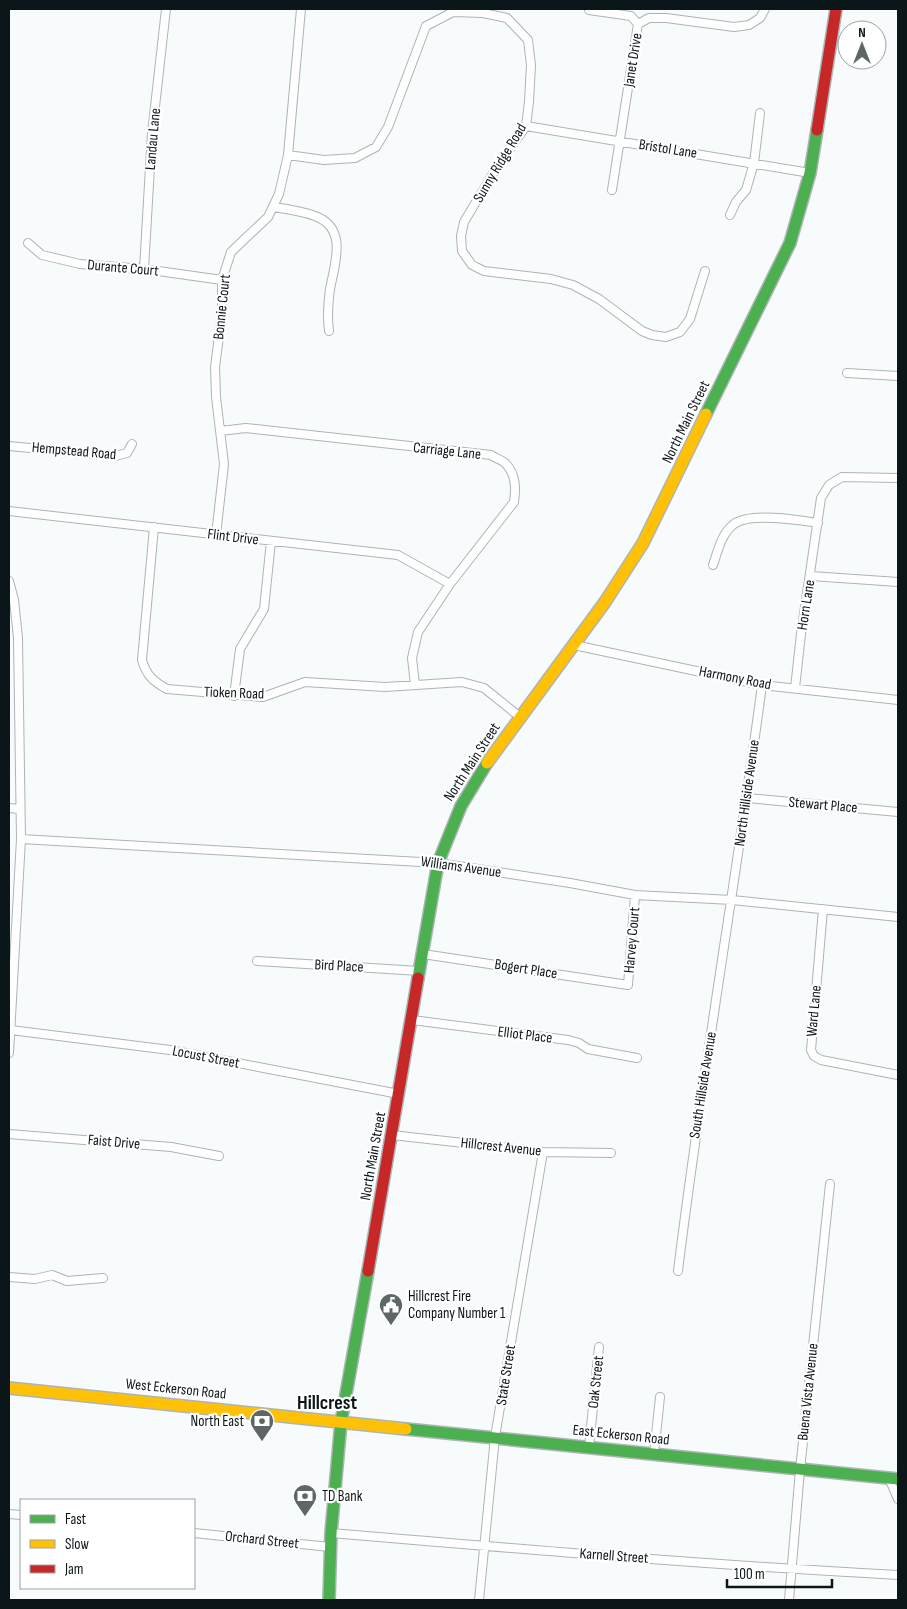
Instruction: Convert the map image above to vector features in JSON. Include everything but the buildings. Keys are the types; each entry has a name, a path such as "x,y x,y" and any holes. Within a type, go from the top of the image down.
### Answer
{"main road":[{"name":"North Main Street","path":"329,1600 330,1547 341,1422 438,863 444,841 465,797 520,717 628,569 657,517 790,243 810,173 836,9"},
{"name":"West Eckerson Road","path":"9,1388 341,1422"},
{"name":"East Eckerson Road","path":"341,1422 894,1479"}],"street":[{"name":"Landau Lane","path":"144,269 152,133 166,9"},
{"name":"Bonnie Court","path":"216,535 224,464 216,397 215,367 222,313 222,280 231,252 268,217 279,194 288,155 301,9"},
{"name":"Janet Drive","path":"612,190 638,24 649,18 666,18 734,27 749,25 760,18 765,9"},
{"path":"589,10 631,16 638,24"},
{"name":"Sunny Ridge Road","path":"288,155 324,160 354,158 376,148 388,127 426,26 453,12 483,13 507,18 528,40 531,65 530,102 526,126 464,222 461,236 462,251 472,265 484,271 551,279 573,285 599,299 642,331 666,337 680,332 690,319 705,271"},
{"path":"730,215 736,202 746,190 754,163 760,113"},
{"name":"Bristol Lane","path":"526,126 810,173"},
{"path":"273,207 316,216 328,223 335,234 337,248 327,315 329,331"},
{"name":"Durante Court","path":"28,243 42,255 80,264 144,269 222,280"},
{"path":"846,373 898,376"},
{"name":"Carriage Lane","path":"220,431 246,428 491,455 505,463 514,479 516,490 514,502 450,584 418,632 412,658 415,685"},
{"name":"Hempstead Road","path":"9,446 115,456 127,453 132,444"},
{"name":"Horn Lane","path":"795,688 801,634 822,498 829,485 842,476 898,478"},
{"name":"Flint Drive","path":"9,511 398,555 450,584"},
{"path":"713,565 721,540 735,523 757,517 818,523"},
{"name":"Tioken Road","path":"154,527 142,660 145,672 154,682 167,689 263,697 305,682 385,687 462,682 484,688 520,717"},
{"path":"234,696 240,649 264,608 271,541"},
{"path":"811,576 898,582"},
{"path":"9,582 14,600 18,638 19,809 21,839 9,1054"},
{"name":"Harmony Road","path":"574,645 762,685 898,700"},
{"name":"North Hillside Avenue","path":"732,900 762,685"},
{"name":"Stewart Place","path":"747,798 898,812"},
{"path":"9,808 19,809"},
{"name":"Williams Avenue","path":"21,839 438,863 570,883 635,896 732,900 898,917"},
{"name":"Harvey Court","path":"628,985 635,896"},
{"name":"South Hillside Avenue","path":"678,1271 691,1165 732,900"},
{"name":"Ward Lane","path":"823,909 811,1050 814,1056 821,1060 898,1075"},
{"name":"Bogert Place","path":"423,954 628,985"},
{"name":"Bird Place","path":"257,961 420,971"},
{"name":"Elliot Place","path":"412,1020 568,1040 579,1043 588,1049 637,1058"},
{"name":"Locust Street","path":"11,1030 170,1050 399,1094"},
{"name":"Faist Drive","path":"9,1134 171,1147 219,1156"},
{"name":"Hillcrest Avenue","path":"392,1135 542,1152 611,1153"},
{"name":"State Street","path":"478,1600 495,1437 542,1152"},
{"name":"Buena Vista Avenue","path":"789,1600 800,1470 830,1184"},
{"path":"9,1277 35,1279 52,1275 67,1281 103,1278"},
{"name":"Oak Street","path":"589,1447 599,1347"},
{"path":"654,1454 660,1397"},
{"path":"894,1479 898,1499"},
{"name":"Orchard Street","path":"195,1533 330,1547"},
{"name":"Karnell Street","path":"331,1533 793,1570 898,1575"}],"traffic: fast":[{"path":"706,414 790,243 810,173 817,130"},
{"path":"418,978 438,863 461,806 487,763"},
{"path":"329,1600 331,1533 341,1422 368,1271"},
{"path":"406,1429 898,1479"}],"traffic: slow":[{"path":"487,763 605,602 643,543 706,414"},
{"path":"9,1388 406,1429"}],"traffic: jam":[{"path":"817,130 836,9"},
{"path":"368,1271 418,978"}],"place":[{"name":"Hillcrest Fire Company Number 1","path":"391,1326"},
{"name":"North East","path":"262,1442"},
{"name":"TD Bank","path":"305,1517"}],"district":[{"name":"Hillcrest","path":"327,1403"}]}
